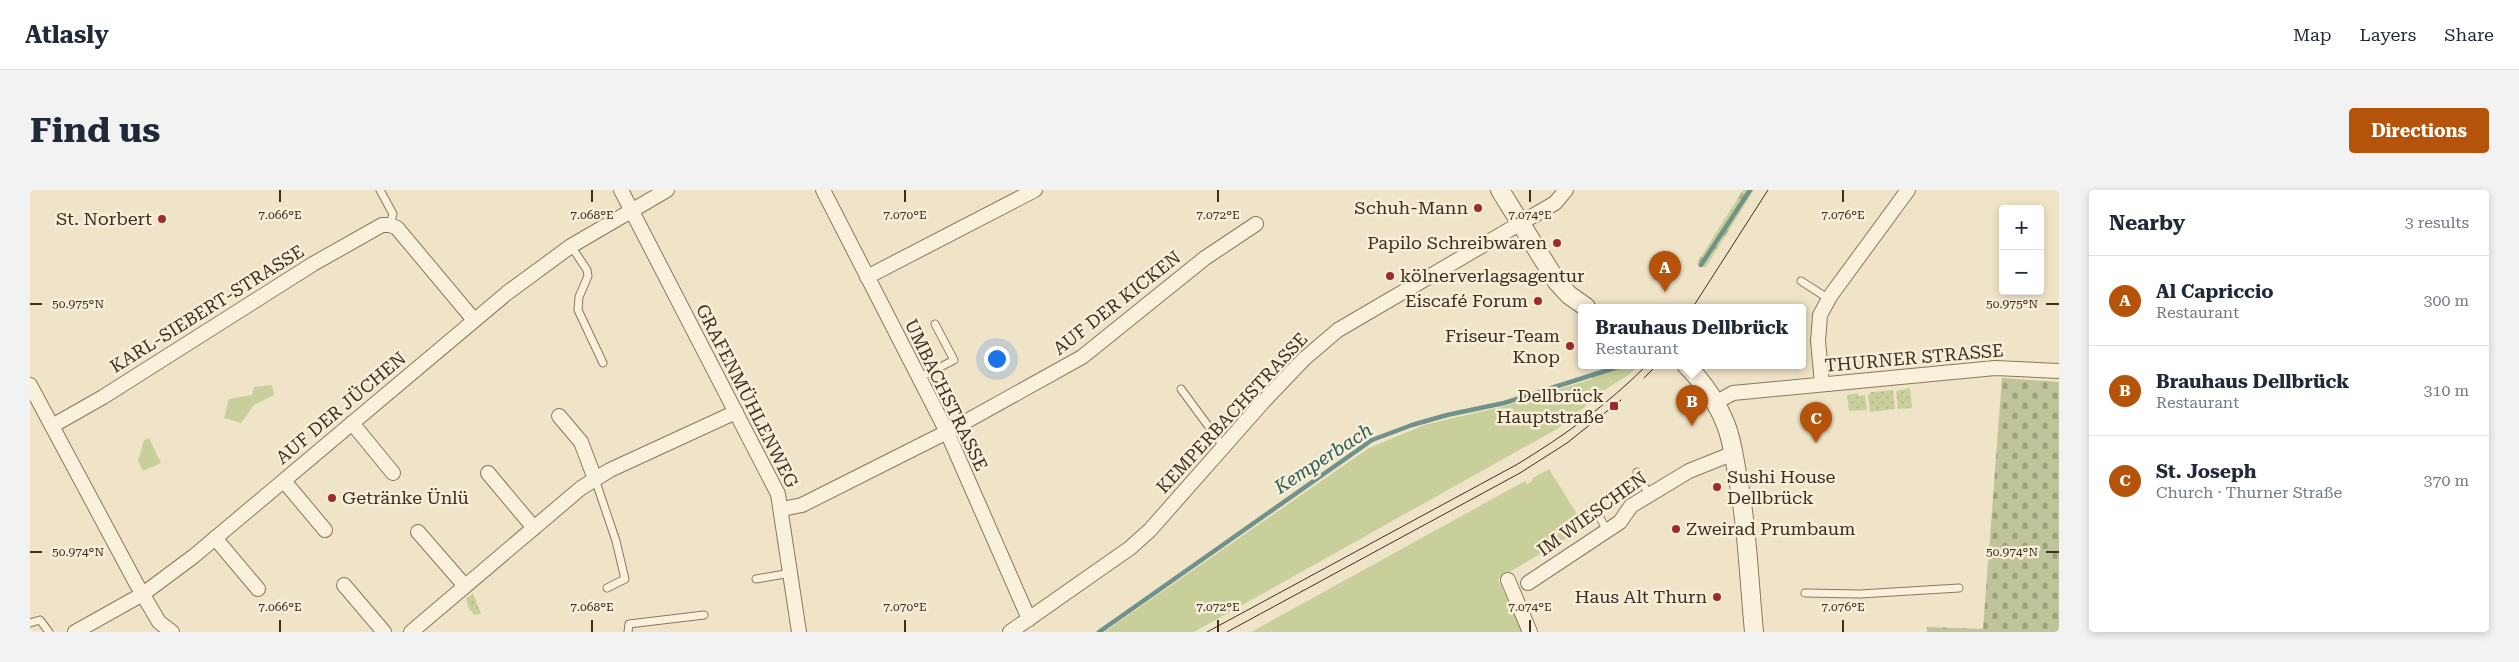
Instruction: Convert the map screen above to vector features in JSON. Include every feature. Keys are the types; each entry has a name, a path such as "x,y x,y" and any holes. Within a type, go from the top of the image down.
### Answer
{"street":[{"name":"GRAFENMÜHLENWEG","path":"620,190 778,494 782,509 799,632"},
{"name":"AUF DER JÜCHEN","path":"75,632 142,594 215,538 474,320 571,246 667,190"},
{"name":"UMBACHSTRASSE","path":"823,190 947,432 1028,619"},
{"path":"868,277 1035,190"},
{"path":"1500,190 1557,282 1569,295 1582,304"},
{"name":"KEMPERBACHSTRASSE","path":"1010,632 1130,548 1150,530 1304,359 1338,330 1555,203 1566,190"},
{"path":"1822,384 1818,325 1820,315 1829,299 1908,190"},
{"name":"AUF DER KICKEN","path":"782,509 802,505 947,432 1082,358 1205,258 1256,224"},
{"path":"386,225 397,228 474,320"},
{"name":"KARL-SIEBERT-STRASSE","path":"52,426 103,397 313,264 386,225"},
{"name":"THURNER STRASSE","path":"1715,402 1733,393 1995,368 2059,371"},
{"path":"1690,369 1706,387 1715,402 1726,426 1734,453 1741,495 1754,632"},
{"path":"30,385 142,594 159,622 172,632"},
{"path":"411,632 534,528 596,479 654,449 736,412"},
{"path":"559,416 581,442 596,479"},
{"path":"352,423 393,473"},
{"name":"IM WIESCHEN","path":"1528,583 1620,522 1630,506 1688,471 1734,453"},
{"path":"488,473 534,528"},
{"path":"284,480 326,530"},
{"path":"418,532 465,586"},
{"path":"215,538 258,589"},
{"path":"1508,580 1530,632"},
{"path":"344,585 384,632"}],"lane":[{"path":"380,190 393,214 386,225"},
{"path":"571,246 587,270 588,276 579,297 578,310 603,363"},
{"path":"1801,281 1829,299"},
{"path":"919,378 954,360 935,324"},
{"path":"1181,389 1224,446"},
{"path":"1637,472 1649,495"},
{"path":"596,479 616,541 625,579 606,588"},
{"path":"1597,512 1607,531"},
{"path":"756,579 791,573"},
{"path":"1805,593 1860,594 1959,588"},
{"path":"628,632 629,624 704,615"},
{"path":"30,623 40,620 49,632"}],"green space":[{"path":"1743,190 1754,190 1706,267 1699,266 1697,263"},
{"path":"1606,369 1634,369 1557,429 1194,632 1104,632 1369,448 1424,425 1505,406 1592,379 1590,374"},
{"path":"2002,378 2059,382 2059,632 1927,632 1927,627 1983,629"},
{"path":"272,385 274,395 254,405 241,423 224,418 229,399 252,395 254,387"},
{"path":"1910,388 1912,408 1898,409 1896,391"},
{"path":"1893,390 1895,409 1870,412 1868,395 1871,392"},
{"path":"1858,393 1858,396 1865,395 1867,410 1849,411 1847,395"},
{"path":"149,438 161,463 143,471 138,461 144,440"},
{"path":"1549,469 1585,527 1498,579 1523,632 1251,632 1525,481 1527,484 1533,478"},
{"path":"473,593 481,614 474,615 470,611 466,599"}],"waterway":[{"name":"Kemperbach","path":"1701,265 1750,190"},
{"name":"Kemperbach","path":"1099,632 1372,440 1412,425 1447,415 1504,403 1611,369"}],"tram line":[{"path":"1695,304 1768,190"},
{"path":"1207,632 1516,465 1585,419 1643,369"},
{"path":"1644,378 1653,369"},
{"path":"1227,632 1520,473 1567,443 1621,400"}],"place":[{"name":"Schuh-Mann","path":"1478,208"},
{"name":"St. Norbert","path":"162,219"},
{"name":"Papilo Schreibwaren","path":"1557,243"},
{"name":"kölnerverlagsagentur","path":"1390,276"},
{"name":"Al Capriccio","path":"1665,292"},
{"name":"Eiscafé Forum","path":"1538,301"},
{"name":"Friseur-Team Knop","path":"1570,346"},
{"name":"Dellbrück Hauptstraße","path":"1614,406"},
{"name":"Brauhaus Dellbrück","path":"1692,426"},
{"name":"St. Joseph","path":"1816,443"},
{"name":"Sushi House Dellbrück","path":"1717,487"},
{"name":"Getränke Ünlü","path":"332,498"},
{"name":"Zweirad Prumbaum","path":"1676,529"},
{"name":"Haus Alt Thurn","path":"1717,597"}]}
